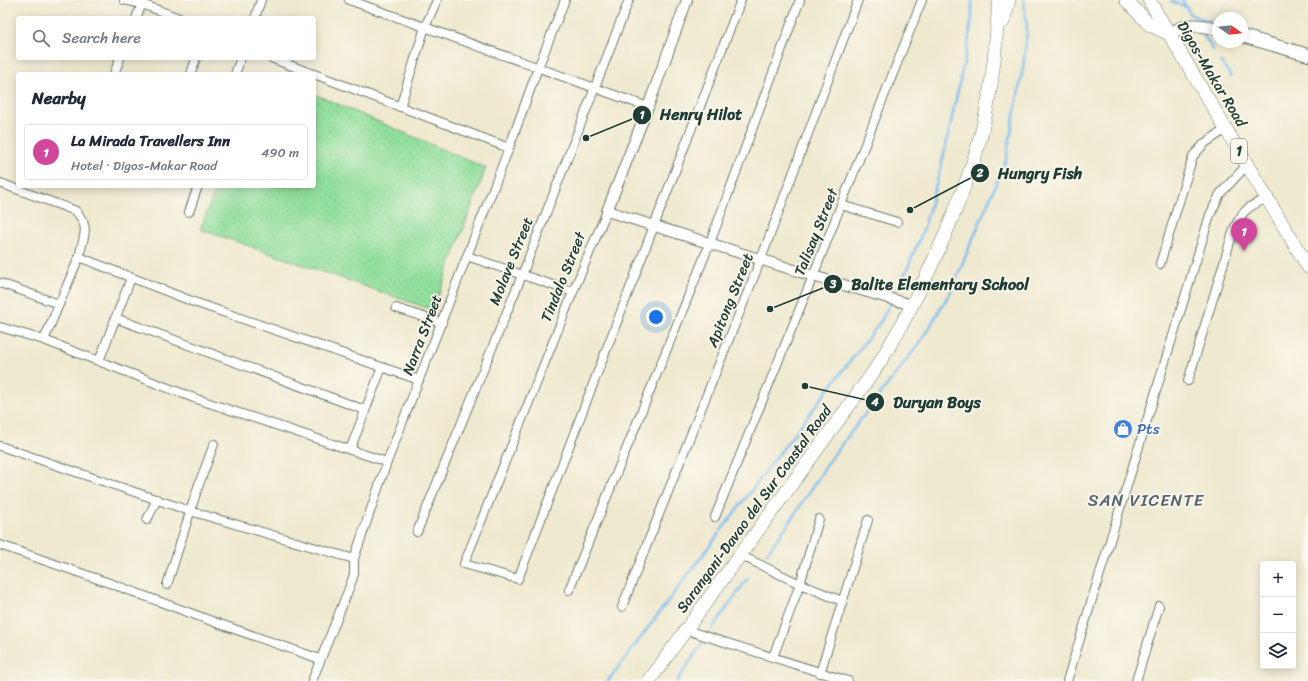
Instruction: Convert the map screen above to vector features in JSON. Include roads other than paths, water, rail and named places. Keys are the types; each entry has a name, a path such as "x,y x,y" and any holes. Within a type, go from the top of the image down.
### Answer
{"main road":[{"name":"Sarangani-Davao del Sur Coastal Road","path":"650,681 740,554 872,374 884,356 912,305 940,248 963,192 974,159 983,126 991,86 999,0"},
{"name":"Sarangani-Davao del Sur Coastal Road","path":"996,42 1010,0"},
{"path":"1126,0 1150,25 1169,34 1185,26 1192,25 1212,29"},
{"name":"Digos-Makar Road","path":"1149,0 1308,267"},
{"path":"1248,38 1308,55"}],"street":[{"path":"124,0 142,4 174,16"},
{"path":"256,16 261,0"},
{"path":"349,0 648,107"},
{"path":"400,107 425,27 437,0"},
{"name":"Narra Street","path":"312,681 350,586 354,574 354,559 387,462 565,0"},
{"name":"Molave Street","path":"417,532 522,275 629,0"},
{"name":"Tindalo Street","path":"654,225 518,579 464,564 607,211 648,107 687,0"},
{"path":"654,225 741,0"},
{"path":"569,590 710,243 800,0"},
{"name":"Apitong Street","path":"622,607 761,259 858,0"},
{"name":"Talisay Street","path":"715,517 813,276 922,0"},
{"path":"137,16 142,4"},
{"path":"115,72 119,60"},
{"path":"191,72 195,60"},
{"path":"236,72 240,60"},
{"path":"277,60 309,72"},
{"path":"316,75 509,148"},
{"path":"1160,264 1193,156 1205,143 1226,129"},
{"path":"1067,681 1210,216 1220,194 1247,165"},
{"path":"0,183 76,211 83,221 85,229 79,257 44,340"},
{"path":"189,212 197,188"},
{"path":"1188,381 1234,228 1248,207 1267,198"},
{"path":"841,205 897,222"},
{"path":"607,211 813,276 912,305"},
{"path":"467,256 573,292"},
{"path":"79,257 208,307 419,380"},
{"path":"99,361 131,278"},
{"path":"0,283 58,304"},
{"path":"396,308 442,322"},
{"path":"115,318 365,410"},
{"path":"0,327 44,340 194,398 387,462"},
{"path":"350,450 382,367"},
{"path":"167,585 190,511 214,444"},
{"path":"0,446 190,511 354,559"},
{"path":"147,520 157,499"},
{"path":"773,657 800,584 819,519"},
{"path":"820,673 868,520"},
{"path":"0,545 114,584 216,623 320,659"},
{"path":"740,554 800,584 842,601"},
{"path":"1136,681 1159,606"},
{"path":"686,630 848,681"}],"waterway":[{"path":"893,297 906,272 924,228 942,163 968,44 972,17 972,0"},
{"path":"766,554 789,523 832,457 921,341 951,291 1006,160 1023,68 1027,30 1024,0"},
{"path":"1182,0 1191,15 1212,22"},
{"path":"1171,1 1186,7"},
{"path":"1203,34 1213,50"},
{"path":"1221,62 1231,76"},
{"path":"608,681 881,321 891,302"},
{"path":"712,629 748,578"},
{"path":"677,681 703,642"}],"place":[{"name":"Henry Hilot","path":"586,138"},
{"name":"Hungry Fish","path":"910,210"},
{"name":"La Mirada Travellers Inn","path":"1244,251"},
{"name":"Balite Elementary School","path":"770,309"},
{"name":"Duryan Boys","path":"805,386"},
{"name":"Pts","path":"1123,429"}],"district":[{"name":"SAN VICENTE","path":"1146,500"}]}
